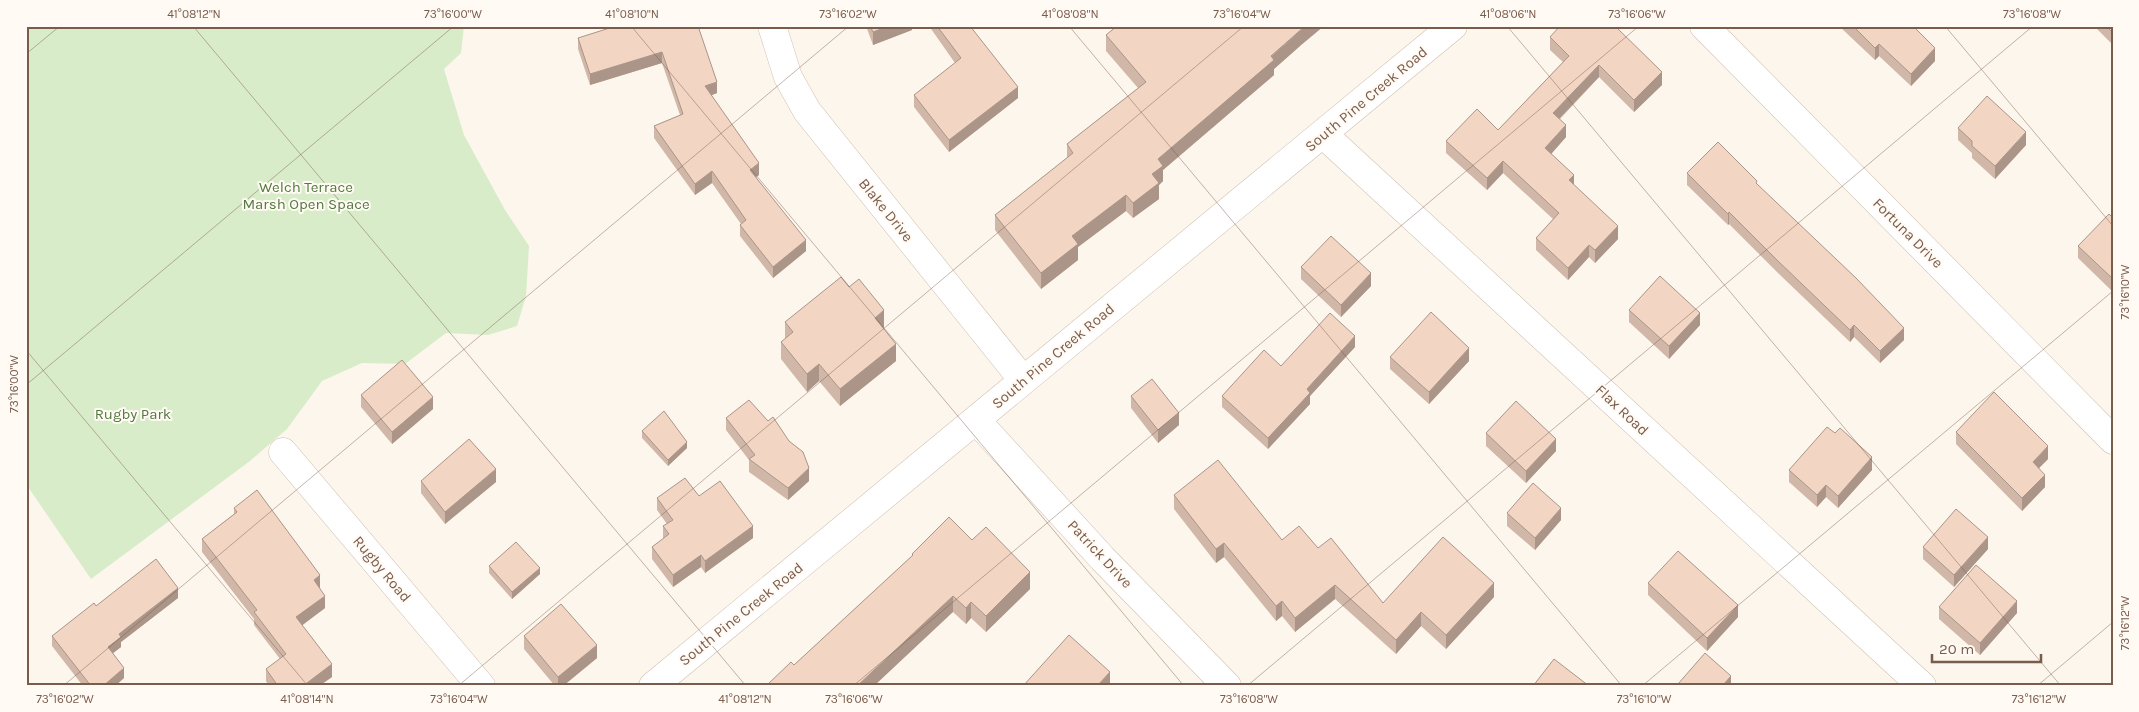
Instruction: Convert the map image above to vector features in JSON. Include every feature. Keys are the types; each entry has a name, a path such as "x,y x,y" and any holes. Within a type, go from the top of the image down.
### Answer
{"street":[{"name":"Blake Drive","path":"772,26 788,76 807,111 1023,380"},
{"name":"South Pine Creek Road","path":"653,686 1454,26"},
{"name":"Fortuna Drive","path":"1704,26 2113,440"},
{"name":"Flax Road","path":"1323,134 1922,686"},
{"name":"Patrick Drive","path":"976,420 1103,558 1226,686"},
{"name":"Rugby Road","path":"283,452 481,686"}],"green space":[{"name":"Welch Terrace Marsh Open Space","path":"26,26 464,26 461,53 444,69 464,135 505,210 529,246 526,296 517,326 488,335 446,333 405,364 362,363 322,381 287,429 250,461 91,579 26,484"}],"building":[{"path":"616,26 698,26 717,82 705,86 759,163 750,170 806,240 773,267 740,225 746,220 712,171 695,184 654,126 683,114 662,52 590,74 578,38"},
{"path":"870,26 889,26 873,32"},
{"path":"937,26 970,26 1018,87 949,140 914,95 961,58"},
{"path":"1117,26 1305,26 1271,56 1274,60 1158,159 1163,166 1152,174 1159,183 1133,203 1126,195 1072,236 1078,244 1041,273 995,215 1073,153 1067,144 1146,82 1106,35"},
{"path":"1560,26 1615,26 1662,72 1634,100 1599,65 1553,113 1566,125 1545,148 1574,175 1569,180 1618,226 1595,250 1589,245 1568,268 1536,238 1559,213 1503,161 1487,178 1446,141 1477,109 1498,130 1569,56 1550,37"},
{"path":"1853,26 1913,26 1935,48 1911,74 1879,44 1875,48"},
{"path":"2106,26 2113,26 2113,33"},
{"path":"1987,96 2026,132 1995,166 1972,146 1972,141 1958,128"},
{"path":"1718,142 1757,181 1756,183 1856,278 1904,328 1880,351 1854,325 1850,330 1687,173"},
{"path":"2109,214 2113,218 2113,279 2078,246"},
{"path":"1331,236 1371,273 1341,305 1301,267"},
{"path":"1660,276 1700,313 1669,346 1629,310"},
{"path":"841,277 849,287 859,279 884,310 875,318 896,344 840,389 819,364 807,374 781,342 793,332 785,322"},
{"path":"1431,312 1469,348 1429,392 1390,357"},
{"path":"1330,313 1355,336 1307,389 1310,393 1268,438 1222,396 1264,350 1281,366"},
{"path":"402,360 433,397 392,432 361,395"},
{"path":"1152,379 1179,413 1158,430 1131,396"},
{"path":"1994,392 2048,446 2033,462 2045,475 2022,498 1956,432"},
{"path":"749,400 768,421 773,417 789,441 803,452 809,468 788,488 749,459 755,455 726,418"},
{"path":"1516,401 1556,439 1526,471 1486,433"},
{"path":"664,411 687,442 668,460 642,431"},
{"path":"1827,427 1835,433 1840,428 1872,457 1838,496 1826,485 1817,495 1789,470"},
{"path":"469,439 496,469 445,512 421,481"},
{"path":"1218,460 1282,540 1299,526 1318,548 1331,538 1383,603 1443,537 1494,583 1446,635 1421,612 1396,640 1335,585 1295,618 1282,601 1276,606 1224,543 1216,549 1174,495"},
{"path":"685,478 699,496 720,481 753,526 705,561 701,555 673,575 652,547 669,534 663,526 673,520 657,498"},
{"path":"1533,483 1561,508 1535,538 1507,513"},
{"path":"257,490 320,575 314,580 325,596 296,617 332,664 303,686 278,686 266,669 286,654 254,612 257,610 202,539 237,512 234,508"},
{"path":"1956,509 1988,537 1954,575 1923,547"},
{"path":"949,517 972,540 986,527 1030,572 986,616 971,602 966,608 953,596 857,686 766,686 791,662 794,665 913,555"},
{"path":"516,542 540,568 512,592 489,566"},
{"path":"1678,551 1738,605 1707,638 1648,583"},
{"path":"156,559 178,588 119,634 121,637 108,647 124,668 103,686 91,686 52,636 94,603 96,606"},
{"path":"1976,565 2017,601 1980,643 1939,607"},
{"path":"561,604 597,645 558,677 524,636"},
{"path":"1069,635 1110,672 1097,686 1023,686"},
{"path":"1705,653 1731,676 1722,686 1679,686 1678,684"},
{"path":"1554,659 1589,686 1533,686"}],"park label":[{"name":"Rugby Park","path":"133,414"}]}
